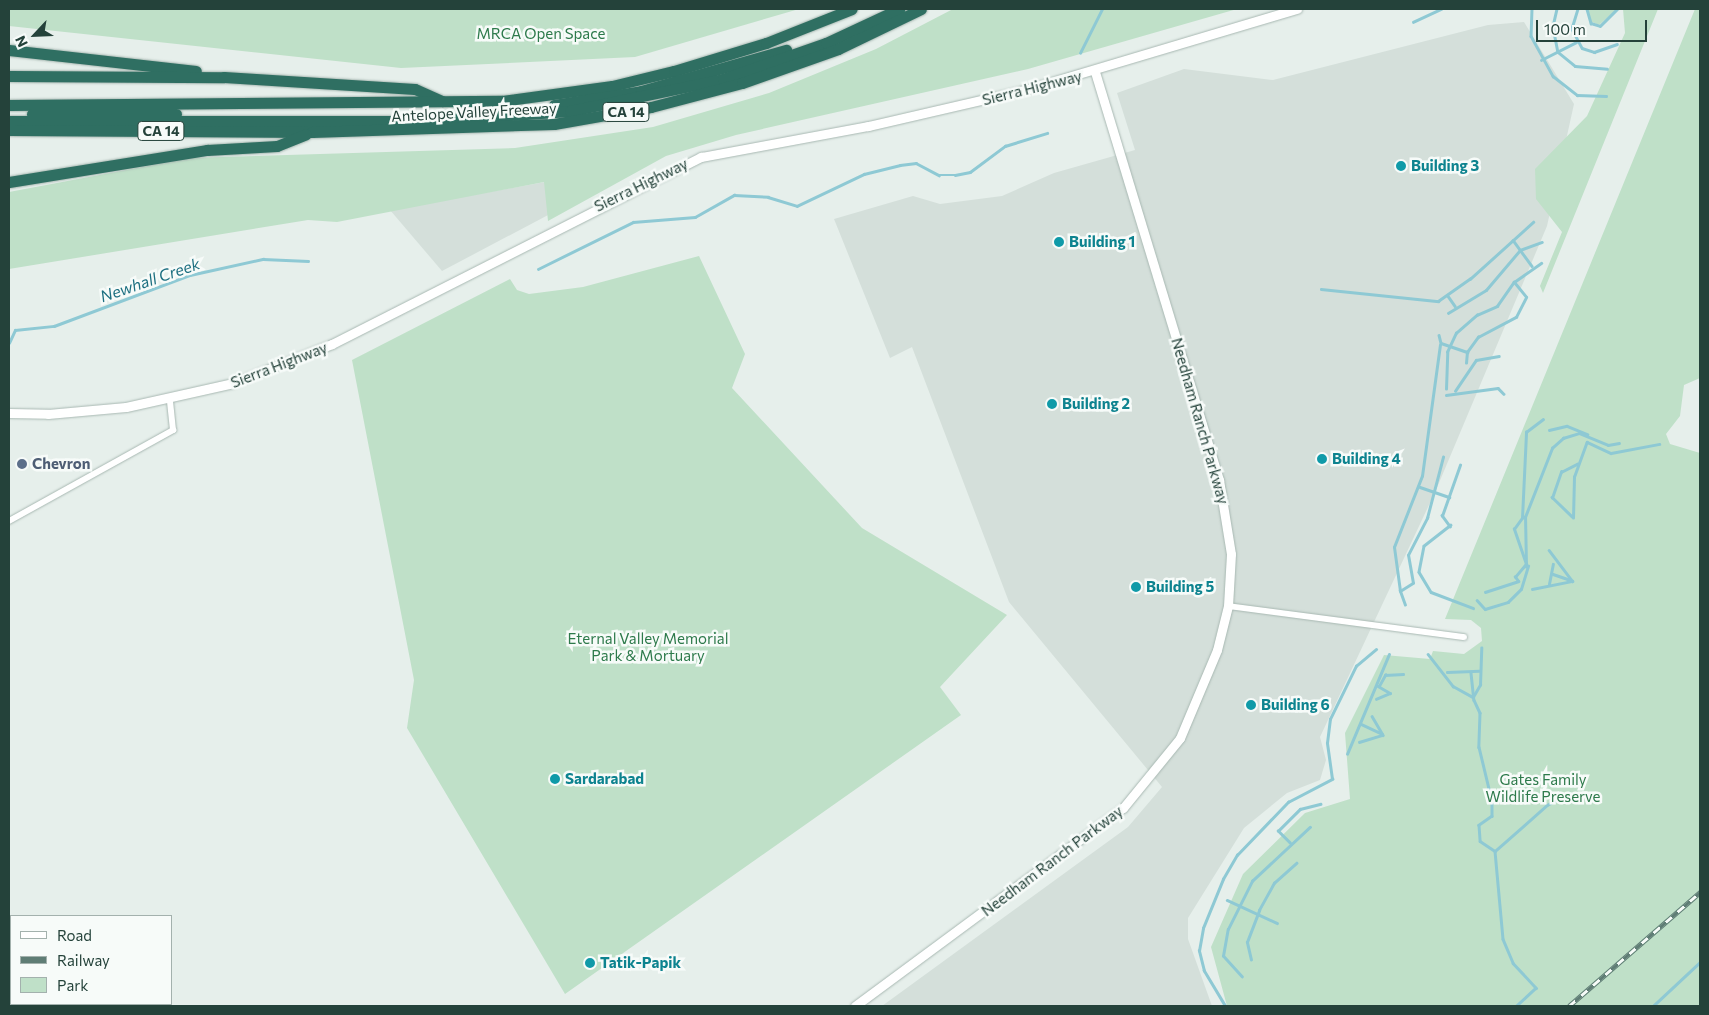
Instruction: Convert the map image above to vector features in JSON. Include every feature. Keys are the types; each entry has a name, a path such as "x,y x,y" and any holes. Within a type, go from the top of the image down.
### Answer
{"highway":[{"name":"Antelope Valley Freeway","path":"9,105 312,100 451,104 612,86 733,54 852,9"},
{"path":"9,114 523,110 594,100 694,78 802,45 885,9"},
{"path":"9,121 430,120 570,111 656,96 732,76 826,43 899,9"},
{"name":"Antelope Valley Freeway","path":"9,130 312,132 554,124 643,109 807,61 921,9"},
{"path":"9,50 224,77"},
{"path":"9,76 224,77 415,89 451,104"},
{"path":"9,182 199,151 277,146 312,132"}],"main road":[{"name":"Sierra Highway","path":"9,413 48,414 170,399 259,375 324,348 701,157 939,111 1095,72 1297,9"},
{"name":"Needham Ranch Parkway","path":"855,1006 1103,827 1146,785 1198,704 1228,606 1231,554 1219,480 1095,72"}],"street":[{"path":"9,521 173,430 170,399"},
{"path":"1228,606 1464,637"}],"shaded area":[{"path":"1524,22 1574,104 1547,226 1436,490 1320,737 1326,760 1320,780 1287,793 1244,828 1188,918 1188,939 1212,1006 882,1006 1128,827 1162,787 1009,602 912,347 890,358 834,219 913,196 940,204 1002,196 1054,173 1135,150 1117,93 1184,69 1273,80 1488,25"},
{"path":"545,182 550,214 442,271 390,210"}],"green space":[{"name":"MRCA Open Space","path":"9,9 799,9 635,57 401,68 9,26"},
{"path":"953,9 1237,9 1028,69 736,135 666,156 548,221 544,182 337,222 308,220 9,269 9,192 190,158 515,148 653,127 769,93 876,49"},
{"path":"1587,9 1617,9 1599,25 1590,21"},
{"path":"1623,9 1658,9 1543,293 1540,286 1562,232 1536,199 1535,169 1587,116 1625,33"},
{"name":"Gates Family Wildlife Preserve","path":"1695,9 1700,9 1700,378 1684,385 1680,416 1666,434 1670,444 1700,453 1700,1006 1227,1006 1211,947 1243,874 1305,813 1350,799 1345,733 1384,655 1430,659 1433,651 1464,654 1482,641 1481,628 1471,620 1445,619"},
{"name":"Eternal Valley Memorial Park & Mortuary","path":"699,256 745,354 732,388 862,528 1007,615 940,687 961,715 565,994 407,728 414,680 352,360 510,279 517,290 529,294 583,287"}],"waterway":[{"name":"Newhall Creek","path":"1080,53 1102,9"},
{"path":"1413,22 1441,9"},
{"path":"1532,9 1531,36 1553,76 1577,95 1606,96"},
{"path":"1557,9 1553,27 1558,52 1575,66 1607,69"},
{"path":"1578,9 1572,29 1582,48 1594,52 1617,44"},
{"path":"1587,9 1591,23 1600,26 1617,9"},
{"path":"1541,60 1576,42"},
{"name":"Newhall Creek","path":"538,269 633,222 695,217 734,195 768,197 797,206 864,174 900,165 916,163 939,175 955,175 970,172 1005,146 1047,133"},
{"path":"1321,289 1438,301 1470,279 1533,222"},
{"path":"1513,240 1532,266"},
{"path":"1448,313 1486,290 1520,250 1542,242"},
{"name":"Newhall Creek","path":"9,343 15,330 54,326 190,275 263,259 308,261"},
{"path":"1446,389 1447,352 1456,333 1477,315 1497,306 1514,282 1541,263"},
{"path":"1466,363 1467,352 1478,337 1516,317 1526,297 1514,282"},
{"path":"1448,296 1455,306"},
{"path":"1439,335 1441,343 1467,352"},
{"path":"1400,591 1394,547 1422,476 1440,345"},
{"path":"1455,391 1476,360 1499,356"},
{"path":"1446,395 1498,388 1504,394"},
{"path":"1485,592 1518,581 1515,577 1526,564 1514,529 1522,518 1526,432 1543,419"},
{"path":"1549,430 1567,426 1587,434"},
{"path":"1526,567 1525,517 1552,448 1563,438 1579,433 1608,445 1619,443"},
{"path":"1573,518 1574,477 1587,442 1611,453 1659,444"},
{"path":"1405,605 1400,591 1413,583 1408,555 1427,518 1443,457"},
{"path":"1572,517 1552,498 1561,472 1577,464"},
{"path":"1450,527 1442,516 1460,465"},
{"path":"1420,487 1449,497"},
{"path":"1451,525 1424,546 1419,572 1431,592 1473,608"},
{"path":"1549,550 1572,581"},
{"path":"1549,584 1553,564"},
{"path":"1477,600 1485,609 1508,602 1521,589 1528,566"},
{"path":"1553,574 1570,580"},
{"path":"1532,589 1572,581"},
{"path":"1428,654 1453,686 1473,697 1480,685 1481,648"},
{"path":"1225,1006 1204,971 1199,951 1203,928 1223,879 1237,855 1288,802 1332,779 1327,743 1330,719 1356,666 1376,649"},
{"path":"1347,754 1389,654"},
{"path":"1447,672 1479,671"},
{"path":"1471,673 1474,700 1480,713 1479,747 1492,801 1492,816 1479,825 1480,841 1495,851 1503,939 1513,963 1536,988 1517,1006"},
{"path":"1379,686 1385,675 1403,674"},
{"path":"1378,686 1390,693"},
{"path":"1376,699 1390,693"},
{"path":"1372,716 1383,735"},
{"path":"1361,724 1382,734"},
{"path":"1359,742 1382,735"},
{"path":"1495,851 1547,805 1569,793"},
{"path":"1290,843 1278,831 1300,809 1320,804"},
{"path":"1242,977 1223,956 1228,929 1252,881 1310,827"},
{"path":"1251,960 1247,942 1259,910 1274,883 1296,863"},
{"path":"1227,900 1277,923"},
{"path":"1653,1006 1700,962"}],"railway":[{"path":"1569,1006 1700,892"}],"place":[{"name":"Building 3","path":"1401,166"},
{"name":"Building 1","path":"1059,242"},
{"name":"Building 2","path":"1052,404"},
{"name":"Building 4","path":"1322,459"},
{"name":"Chevron","path":"22,464"},
{"name":"Building 5","path":"1136,587"},
{"name":"Building 6","path":"1251,705"},
{"name":"Sardarabad","path":"555,779"},
{"name":"Tatik-Papik","path":"590,963"}]}
